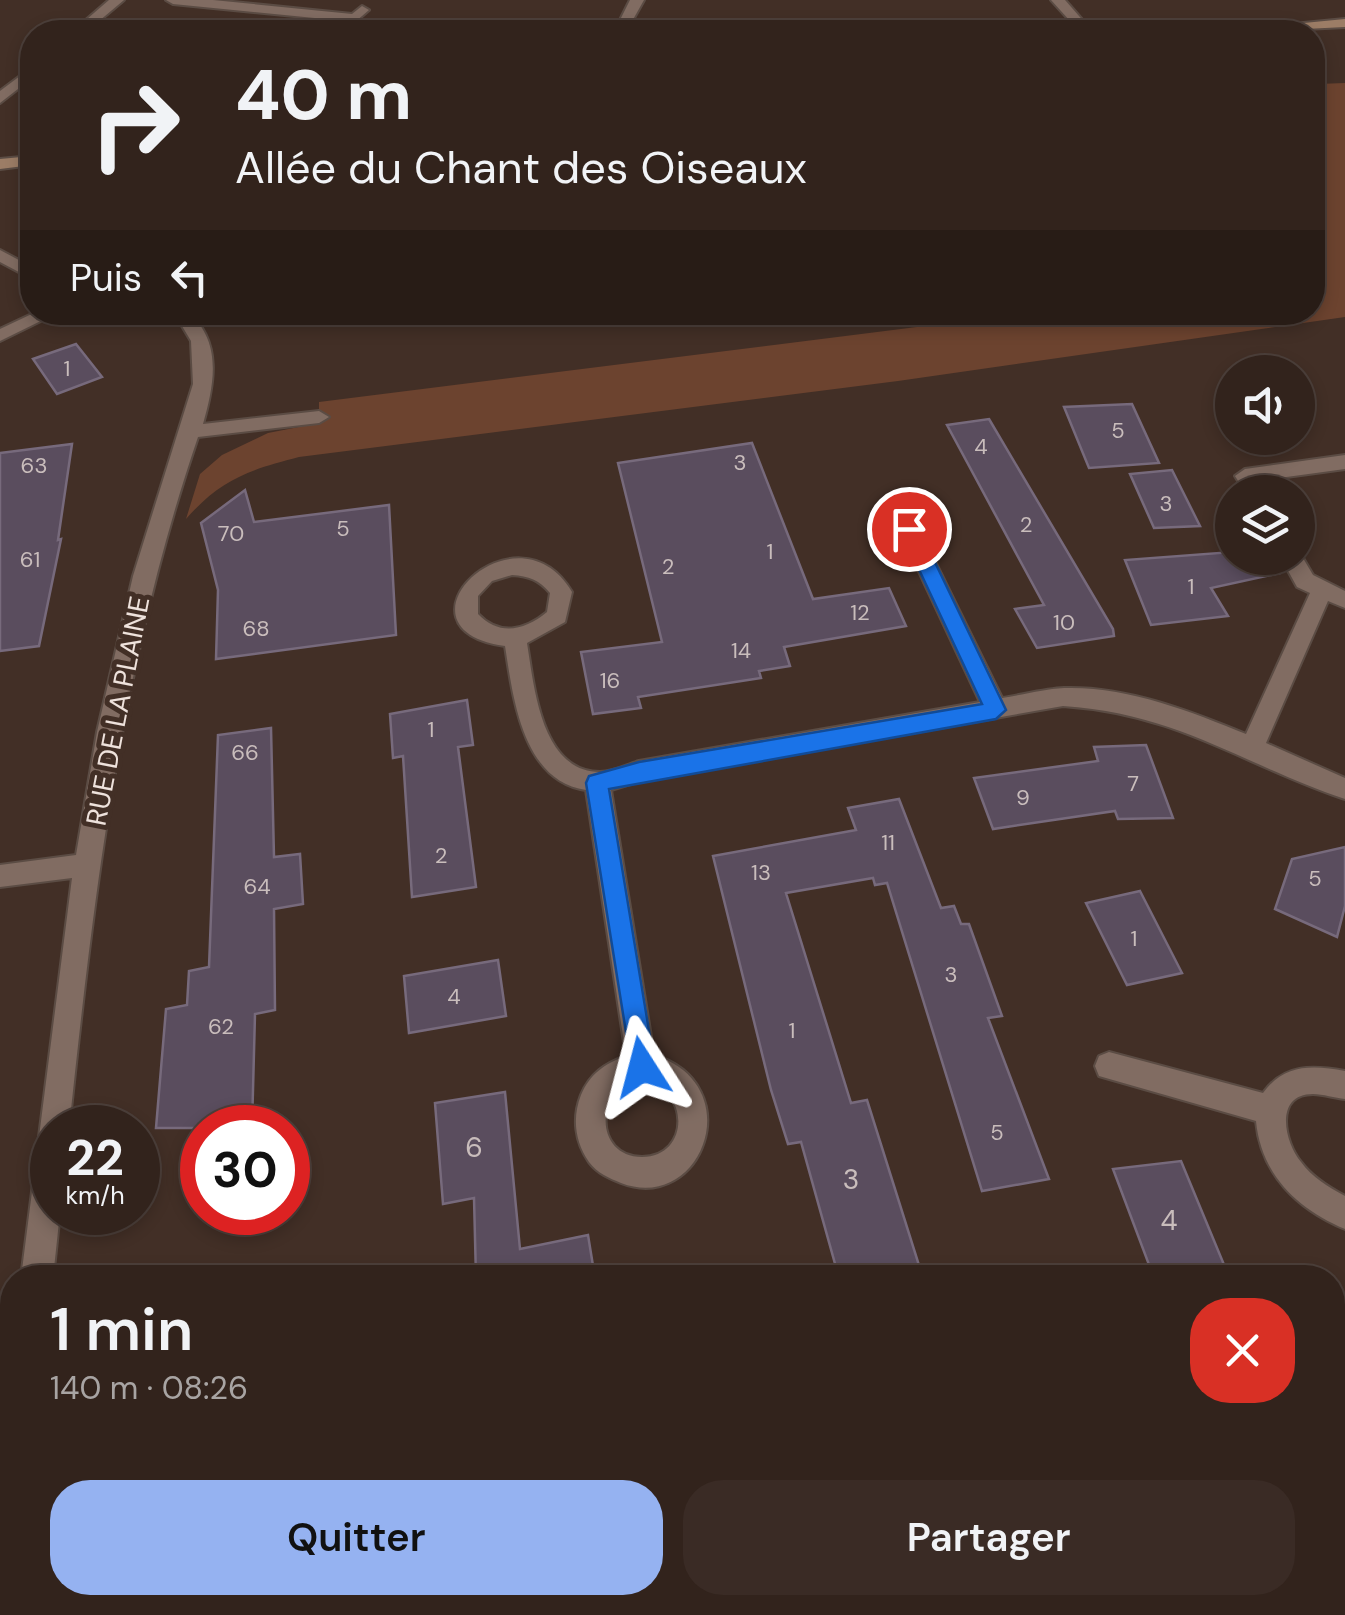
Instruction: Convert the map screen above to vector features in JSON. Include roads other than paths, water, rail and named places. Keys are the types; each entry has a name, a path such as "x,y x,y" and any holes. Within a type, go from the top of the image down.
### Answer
{"street":[{"path":"93,20 117,0"},
{"path":"173,0 355,18 362,10"},
{"path":"1058,0 1077,20"},
{"path":"0,98 20,81"},
{"path":"0,336 24,325"},
{"name":"RUE DE LA PLAINE","path":"57,1105 89,865 132,626 166,498 191,432 203,357 196,331 189,325"},
{"path":"191,432 319,417"},
{"path":"1252,475 1345,462"},
{"path":"909,529 996,710"},
{"path":"1252,748 1334,596 1305,581 1302,575"},
{"path":"515,638 529,717 538,740 570,776 597,783 639,772 1063,697 1119,700 1252,748 1345,789"},
{"path":"597,783 642,1067"},
{"path":"0,876 89,865"},
{"path":"1109,1066 1270,1110"},
{"path":"1345,1084 1318,1079 1297,1082 1280,1093 1270,1110 1269,1129 1285,1171 1301,1189 1345,1213"},
{"path":"38,1265 42,1235"}]}
